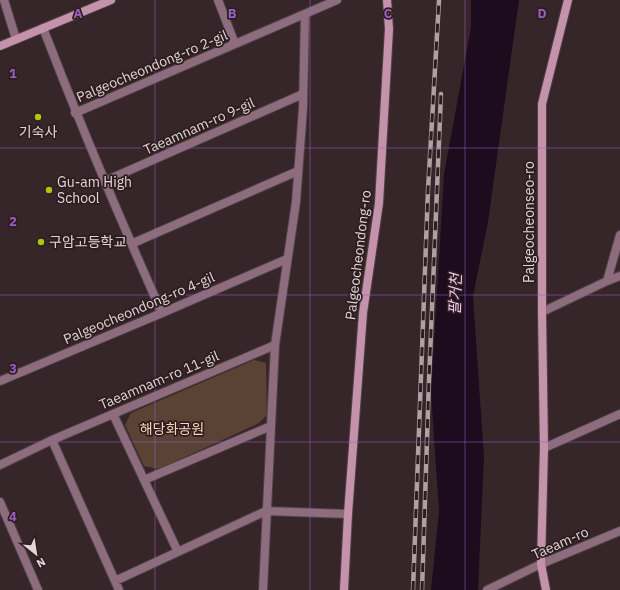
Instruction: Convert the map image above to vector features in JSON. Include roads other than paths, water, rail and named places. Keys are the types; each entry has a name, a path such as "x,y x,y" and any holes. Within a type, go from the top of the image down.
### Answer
{"main road":[{"path":"0,46 111,0"},
{"name":"Palgeocheondong-ro","path":"344,590 348,514 363,313 379,203 389,37 387,0"},
{"name":"Palgeocheonseo-ro","path":"546,590 541,564 544,448 542,312 542,104 568,0"}],"street":[{"path":"4,0 16,39"},
{"path":"218,0 235,44"},
{"name":"Palgeocheondong-ro 2-gil","path":"75,113 336,0"},
{"path":"263,590 275,345 296,202 303,94 305,14"},
{"path":"43,28 75,113 162,313"},
{"name":"Taeamnam-ro 9-gil","path":"105,181 303,94"},
{"path":"131,244 298,171"},
{"path":"607,281 620,235"},
{"name":"Palgeocheondong-ro 4-gil","path":"0,381 287,259"},
{"path":"542,312 620,276"},
{"name":"Taeamnam-ro 11-gil","path":"0,465 52,440 275,345"},
{"path":"113,414 178,552"},
{"path":"544,448 620,414"},
{"path":"144,480 271,426"},
{"path":"52,440 118,590"},
{"path":"0,502 38,590"},
{"path":"115,581 266,511 348,514"},
{"name":"Taeam-ro","path":"487,590 541,564 620,531"}],"water":[{"name":"팔거천","path":"471,0 519,0 488,222 473,296 484,457 478,590 431,590 439,511 431,393 444,174 471,27"}],"railway":[{"path":"413,590 428,190 439,0"},
{"path":"422,590 441,94"}],"place":[{"name":"기숙사","path":"38,117"},
{"name":"Gu-am High School","path":"49,190"},
{"name":"구암고등학교","path":"41,242"}],"park label":[{"name":"해당화공원","path":"172,429"}]}
